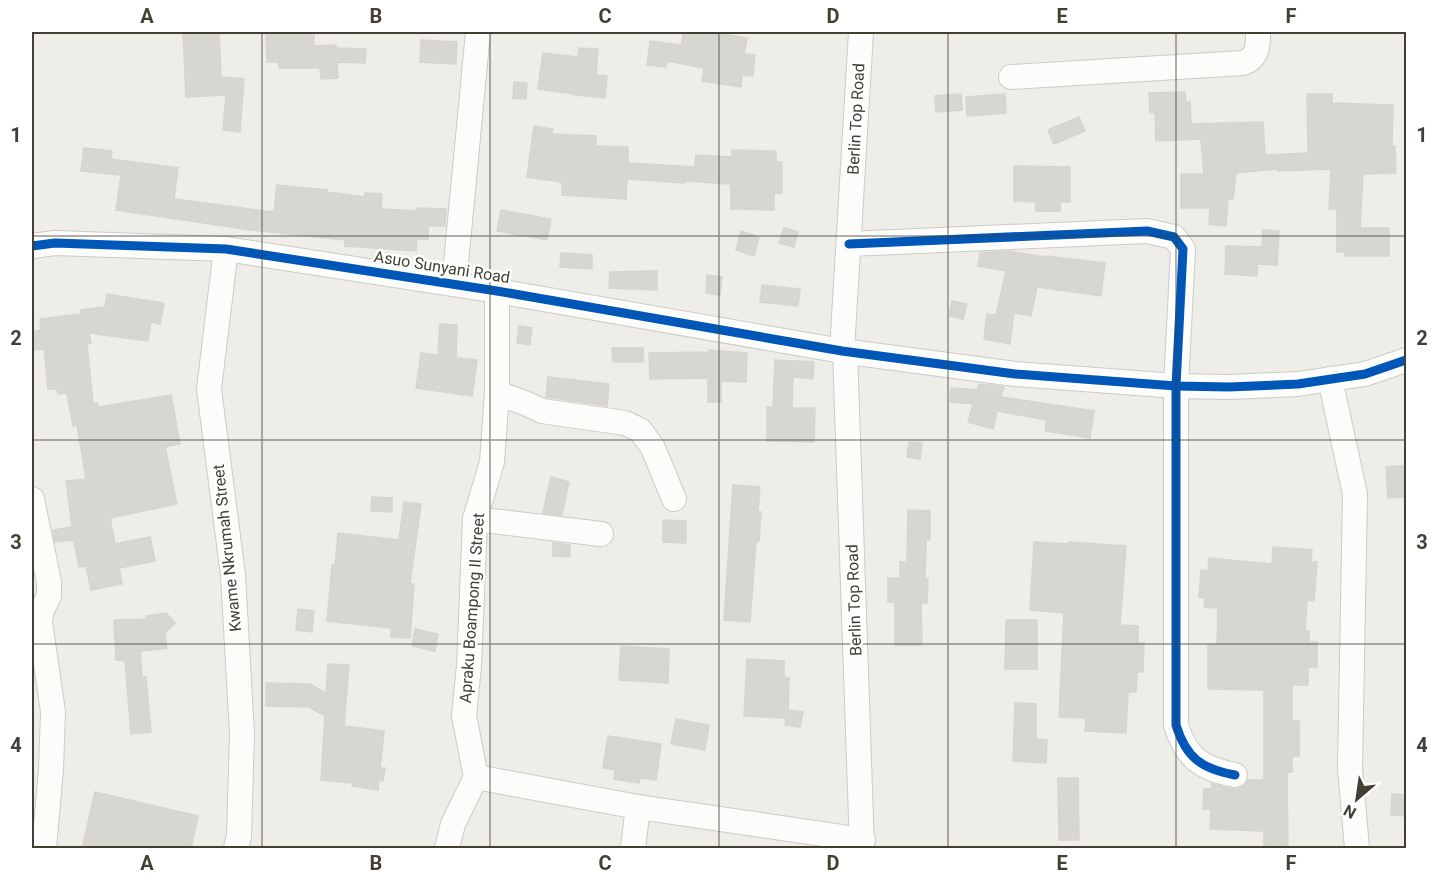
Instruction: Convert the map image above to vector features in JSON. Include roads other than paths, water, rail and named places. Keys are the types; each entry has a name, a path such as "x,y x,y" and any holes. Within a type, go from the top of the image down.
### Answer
{"street":[{"path":"454,284 478,32"},
{"name":"Berlin Top Road","path":"861,32 843,351 862,844"},
{"path":"1011,77 1243,63 1251,60 1258,51 1258,32"},
{"path":"849,244 1147,231 1174,237 1183,249 1176,386 1176,725 1184,746 1201,764 1217,772 1235,775"},
{"name":"Asuo Sunyani Road","path":"32,246 55,243 226,249 497,291 843,351 1015,374 1176,386 1228,387 1298,384 1365,374 1407,360"},
{"name":"Kwame Nkrumah Street","path":"226,249 209,389 233,575 242,734 239,836 236,849"},
{"name":"Apraku Boampong II Street","path":"476,777 464,716 475,519 492,462 497,393 497,291"},
{"path":"1330,379 1355,494 1350,769 1357,849"},
{"path":"497,393 542,411 625,423 640,430 653,448 674,499"},
{"path":"32,499 50,596 36,623 53,712 44,849"},
{"path":"475,519 601,534"},
{"path":"447,849 453,824 476,777 862,844"},
{"path":"633,849 639,807"}]}
